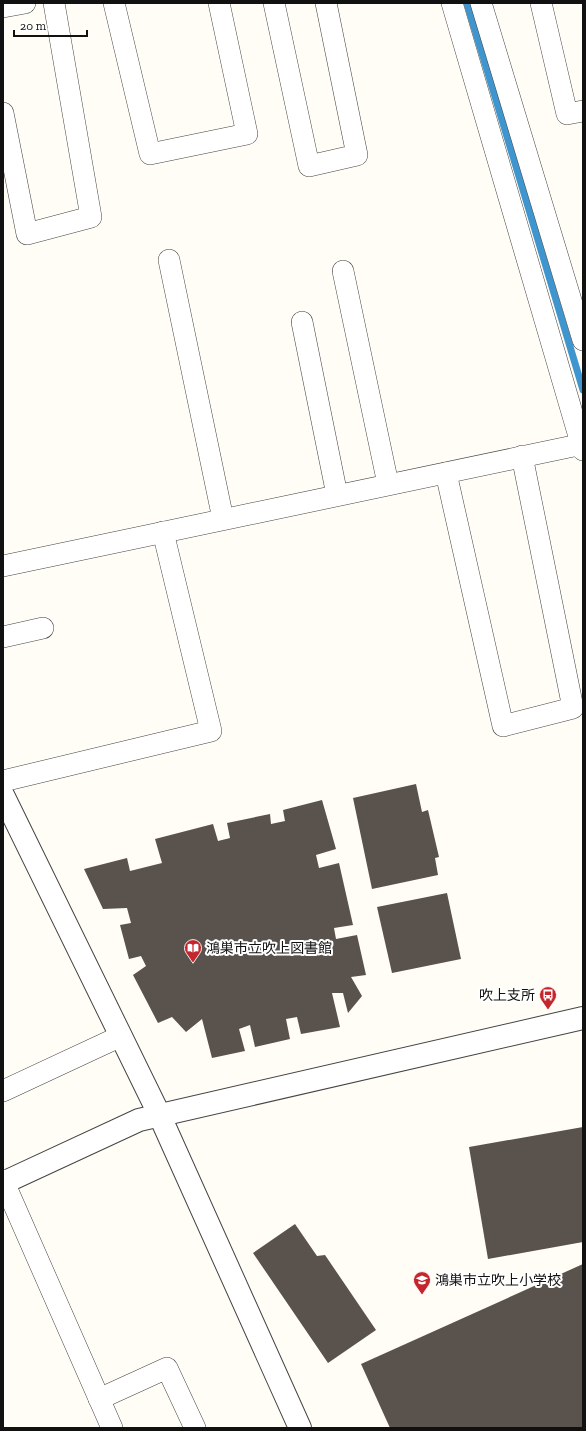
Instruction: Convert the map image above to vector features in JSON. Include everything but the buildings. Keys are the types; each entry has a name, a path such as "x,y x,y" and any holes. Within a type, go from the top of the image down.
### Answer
{"street":[{"path":"3,7 25,3"},
{"path":"3,113 27,234 92,218 54,3"},
{"path":"114,3 150,154 247,134 219,3"},
{"path":"274,3 309,166 357,155 326,3"},
{"path":"3,566 522,456 582,446 452,3"},
{"path":"481,3 583,340"},
{"path":"541,3 567,114 583,111"},
{"path":"169,260 223,519"},
{"path":"343,271 388,484"},
{"path":"302,322 337,495"},
{"path":"446,473 503,726 573,708 522,456"},
{"path":"3,781 211,731 163,532"},
{"path":"3,637 43,628"},
{"path":"3,795 159,1114 300,1428"},
{"path":"112,1428 3,1182 139,1120 159,1114 583,1018"},
{"path":"3,1091 121,1036"},
{"path":"99,1399 167,1368 195,1428"}],"waterway":[{"path":"467,3 583,390"}],"place":[{"name":"鴻巣市立吹上図書館","path":"193,963"},
{"name":"吹上支所","path":"548,1010"},
{"name":"鴻巣市立吹上小学校","path":"422,1295"}]}
